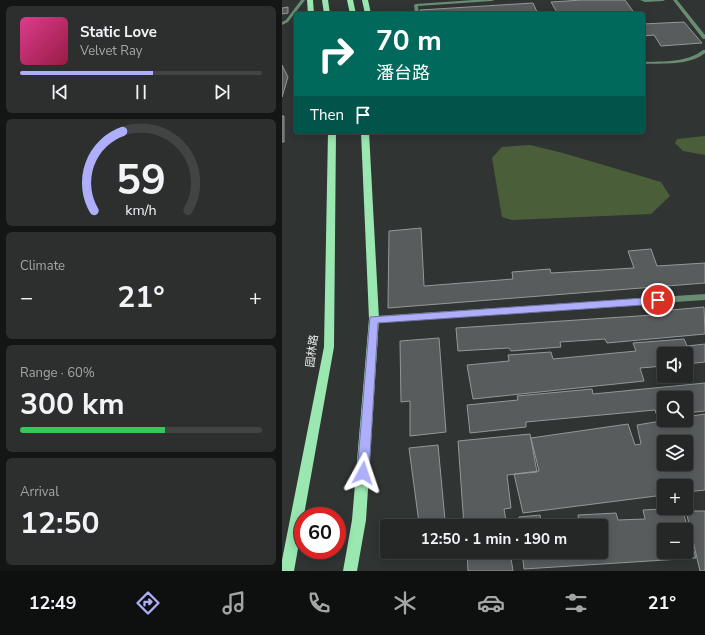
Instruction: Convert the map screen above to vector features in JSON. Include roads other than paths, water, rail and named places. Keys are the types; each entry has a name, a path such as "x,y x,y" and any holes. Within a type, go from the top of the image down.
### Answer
{"main road":[{"path":"310,0 311,12"},
{"path":"325,0 327,12"},
{"path":"350,0 353,12"},
{"path":"365,0 368,12"},
{"name":"园林路","path":"287,571 329,348 332,134"},
{"path":"350,571 359,520 370,394 374,319 365,134"}],"street":[{"path":"374,319 705,297"}],"lane":[{"path":"282,24 303,0"},
{"path":"417,12 416,5 492,0"},
{"path":"642,0 663,0"},
{"path":"675,0 705,38"},
{"path":"645,63 691,58 702,54 705,51"}]}
